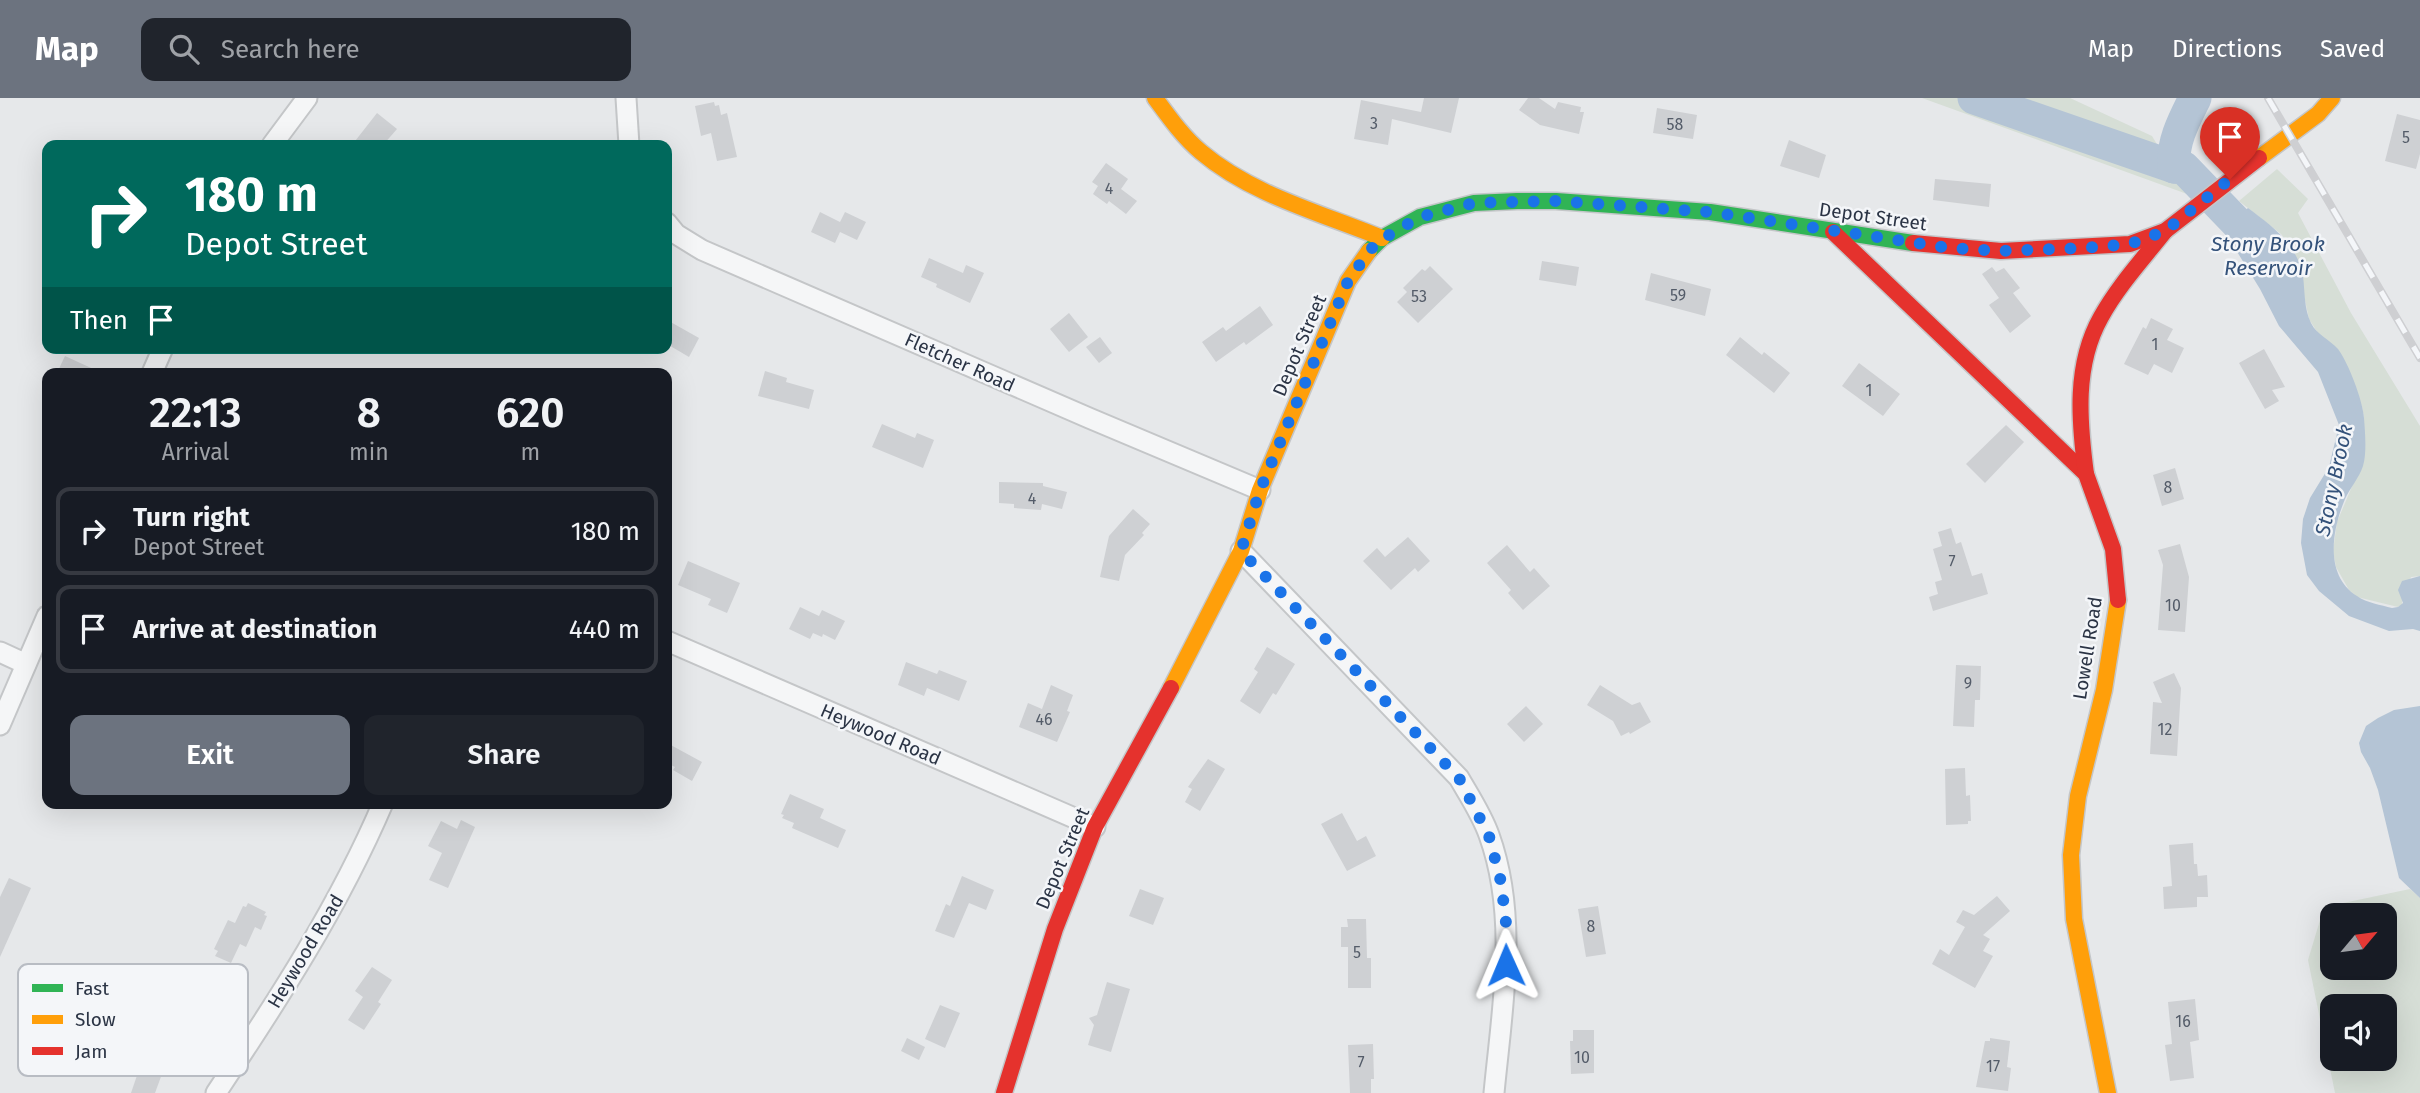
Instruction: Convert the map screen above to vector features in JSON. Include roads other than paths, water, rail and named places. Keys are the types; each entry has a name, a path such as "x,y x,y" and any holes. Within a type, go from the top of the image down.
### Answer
{"main road":[{"path":"1155,98 1185,137 1227,171 1303,209 1382,239"},
{"name":"Depot Street","path":"1004,1093 1055,929 1095,827 1197,640 1241,551 1260,490 1348,281 1371,249 1382,239 1420,217 1474,203 1517,201 1710,212 1950,248 2001,251 2118,245 2144,240 2165,231 2327,101"},
{"path":"2086,474 2080,400 2088,347 2109,304 2165,231"},
{"name":"Lowell Road","path":"1833,232 2086,474 2113,550 2118,600 2104,690 2078,796 2071,855 2074,919 2108,1093"}],"street":[{"path":"276,140 307,98"},
{"path":"626,98 629,140"},
{"name":"Fletcher Road","path":"672,228 702,250 1260,490"},
{"path":"1241,551 1459,778 1478,811 1489,836 1501,882 1506,923 1506,965 1494,1093"},
{"path":"0,725 42,627"},
{"name":"Heywood Road","path":"672,643 1095,827"},
{"path":"0,652 26,664"},
{"name":"Heywood Road","path":"248,1044 331,909 380,809"},
{"name":"Heywood Road","path":"216,1093 227,1076"}],"water":[{"name":"Stony Brook Reservoir","path":"2248,208 2274,229 2295,254 2303,276 2311,323 2342,355 2361,402 2365,455 2363,466 2345,499 2337,524 2334,551 2339,576 2346,587 2357,596 2392,608 2403,603 2398,590 2402,581 2420,576 2420,631 2389,631 2349,616 2319,591 2307,575 2301,543 2303,519 2310,498 2329,467 2339,425 2318,372 2279,326 2223,229"},
{"path":"2420,706 2420,898 2399,878 2378,790 2359,743 2366,726 2378,718 2394,710"}],"waterway":[{"name":"Stony Brook","path":"1974,98 2174,167 2184,168 2264,251"},
{"path":"2174,167 2177,140 2195,98"}],"railway":[{"path":"2268,98 2420,358"}]}
